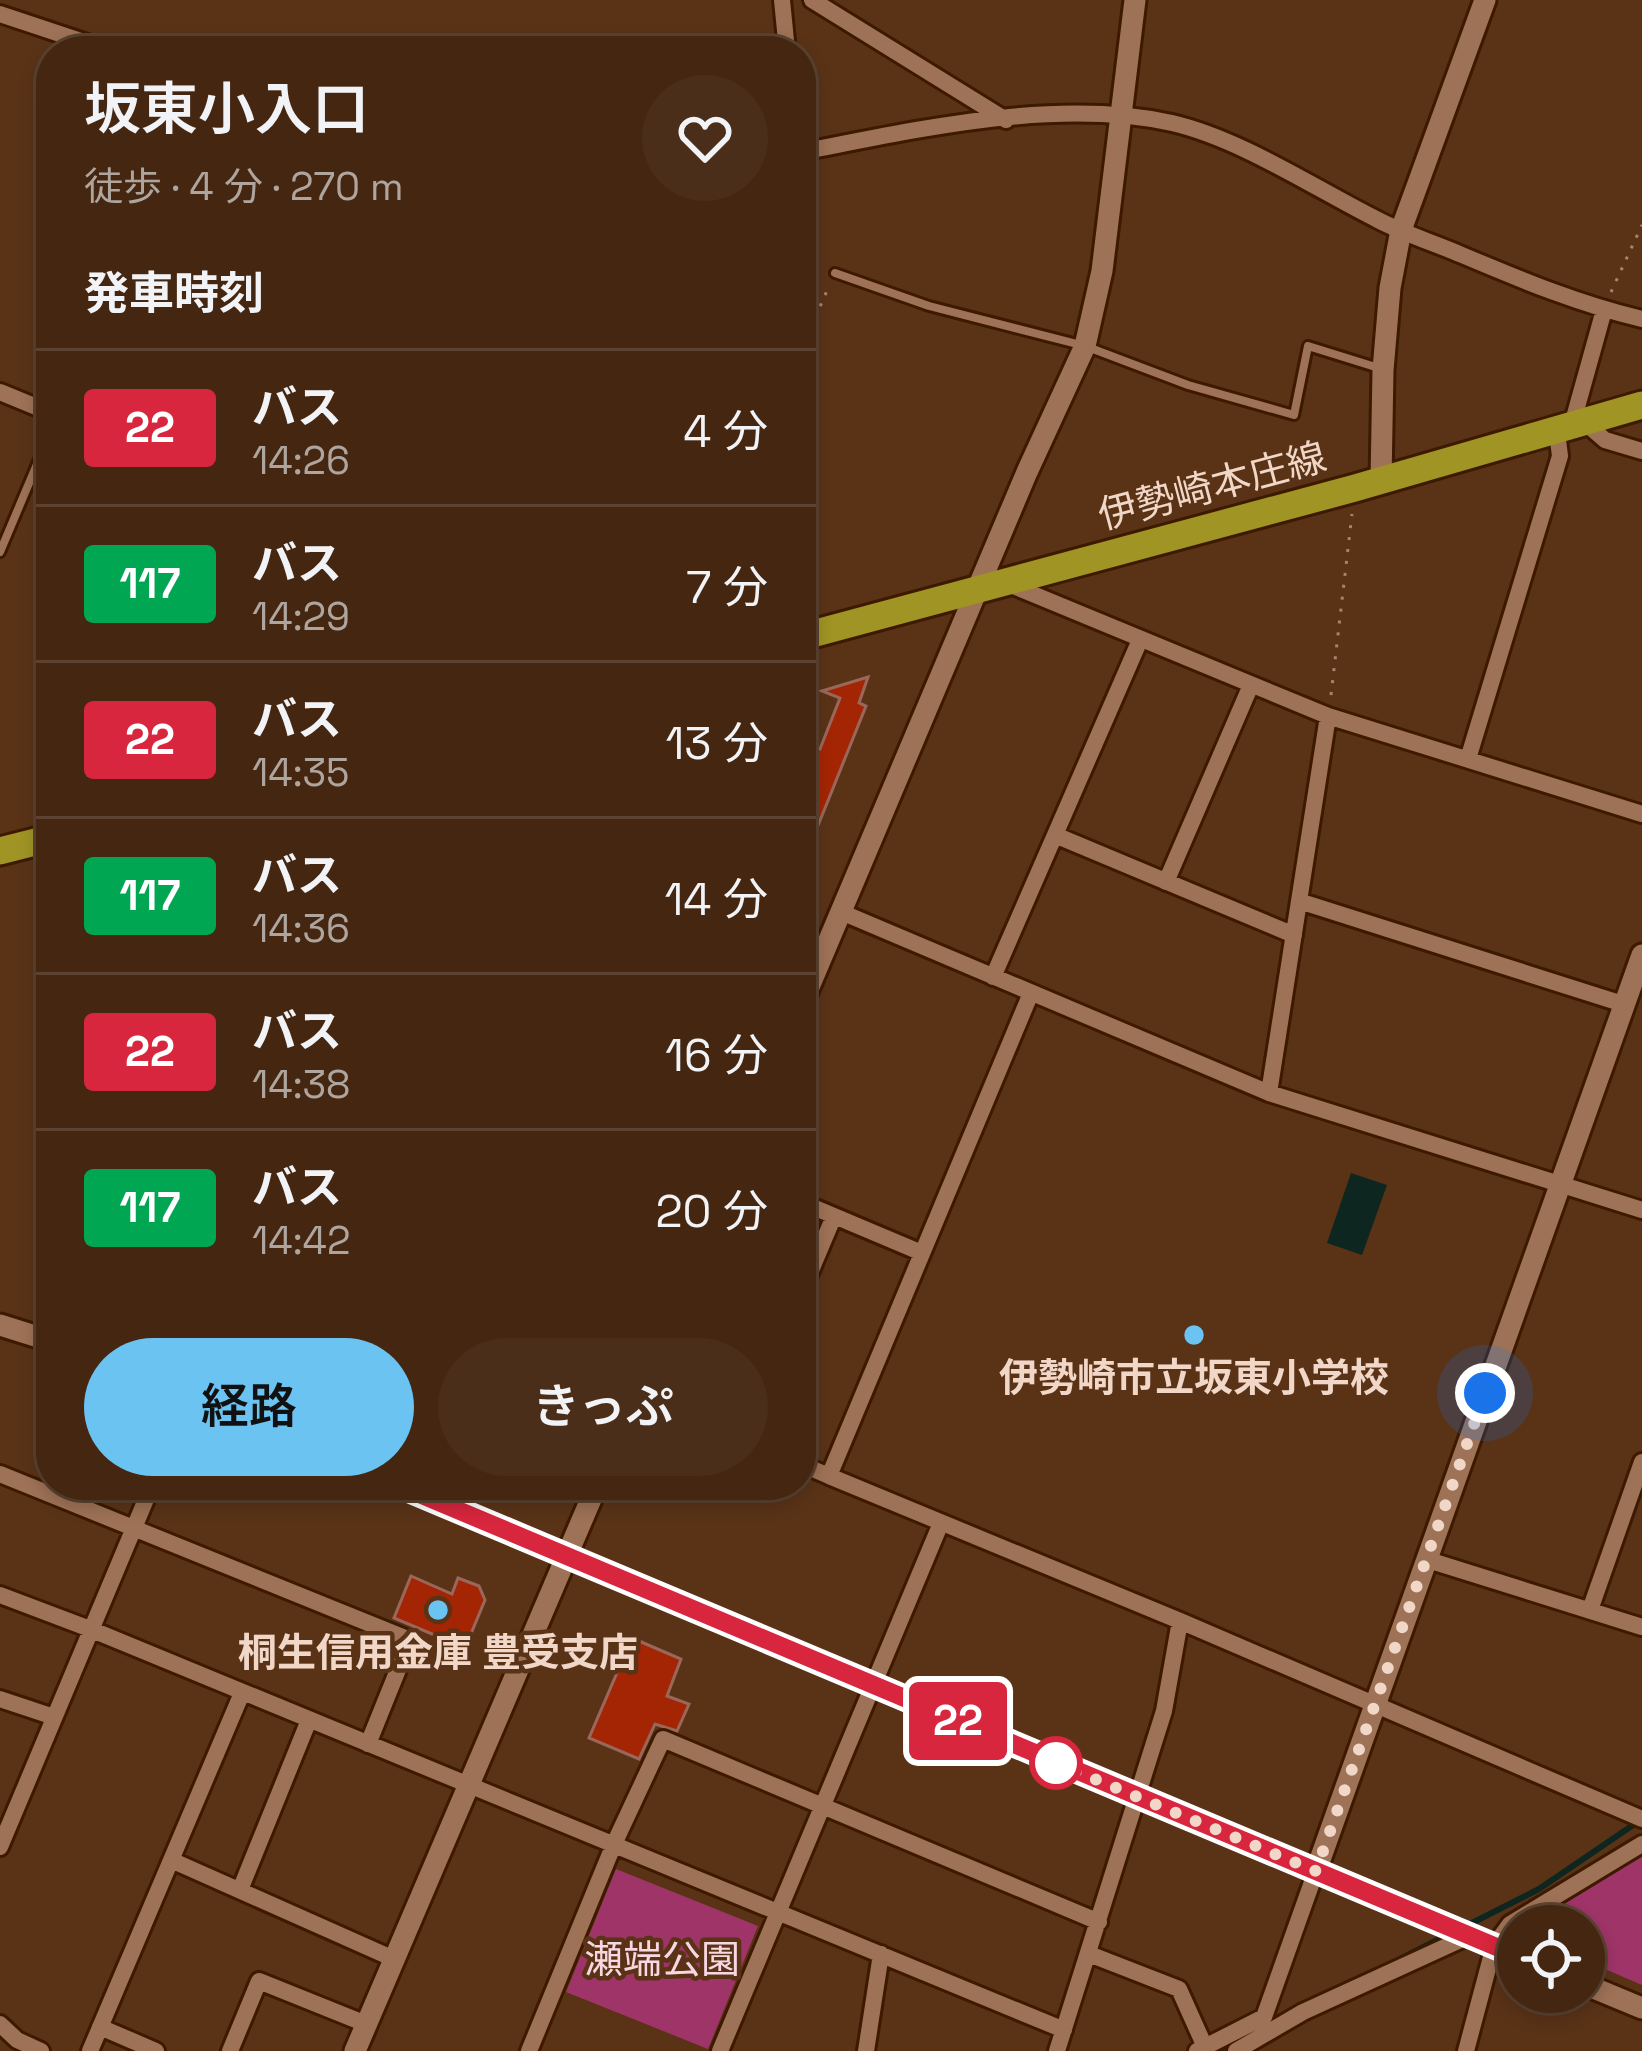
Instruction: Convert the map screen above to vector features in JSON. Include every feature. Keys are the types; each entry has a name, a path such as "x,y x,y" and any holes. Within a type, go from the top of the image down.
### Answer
{"main road":[{"name":"伊勢崎本庄線","path":"816,633 1642,405"},
{"path":"0,851 36,842"}],"street":[{"path":"782,0 786,36"},
{"path":"812,0 1006,120"},
{"path":"816,971 993,585 1027,472 1085,346 1102,271 1135,0"},
{"path":"1368,484 1401,230 1485,0"},
{"path":"0,14 66,36"},
{"path":"816,149 1006,120 1124,116 1172,123 1218,139 1401,230 1604,310 1642,319"},
{"path":"1468,759 1604,310"},
{"path":"0,392 36,407"},
{"path":"1570,428 1642,452"},
{"path":"993,585 1328,716 1642,814"},
{"path":"993,976 1140,640"},
{"path":"1166,882 1251,685"},
{"path":"1269,1093 1328,716"},
{"path":"1055,835 1294,935"},
{"path":"1299,901 1623,1004"},
{"path":"841,912 1269,1093 1642,1210"},
{"path":"1089,1954 1179,1989 1201,2049 1264,2018 1642,955"},
{"path":"829,1476 1030,993"},
{"path":"816,1208 922,1253"},
{"path":"816,1259 834,1216"},
{"path":"0,1325 36,1336"},
{"path":"1590,1610 1642,1462"},
{"path":"816,1470 1638,1811"},
{"path":"0,1474 36,1489"},
{"path":"63,1500 410,1640 368,1744"},
{"path":"0,1846 146,1500"},
{"path":"434,1500 1497,1947"},
{"path":"355,2051 591,1500"},
{"path":"720,2051 941,1523"},
{"path":"1425,1559 1642,1627"},
{"path":"0,1595 1064,2030"},
{"path":"1057,2051 1164,1711 1180,1621"},
{"path":"90,2051 242,1693"},
{"path":"0,1700 54,1717"},
{"path":"240,1890 310,1720"},
{"path":"529,2051 662,1739 1099,1922"},
{"path":"1466,2051 1494,1946 1510,1924 1642,1844"},
{"path":"172,1860 394,1959"},
{"path":"1236,2051 1303,2012 1469,1936"},
{"path":"866,2051 881,1954"},
{"path":"230,2051 259,1982 366,2024"},
{"path":"1605,1993 1642,2008"},
{"path":"0,2024 17,2040 41,2051"},
{"path":"100,2027 157,2051"}],"lane":[{"path":"835,273 929,306 1085,346 1188,385 1294,415 1308,346 1383,370"},
{"path":"0,551 36,466"}],"path":[{"path":"1604,310 1642,225"},
{"path":"816,316 835,273"},
{"path":"1328,716 1368,484"}],"green space":[{"path":"1642,1853 1642,1985 1605,1969 1605,1905 1555,1905"},
{"name":"瀬端公園","path":"616,1869 758,1926 708,2049 566,1992"}],"water":[{"path":"1351,1173 1387,1185 1362,1255 1327,1243"}],"building":[{"path":"868,677 859,703 866,706 817,828 816,747 820,749 840,698 822,691"},
{"path":"411,1576 452,1594 458,1578 479,1586 485,1600 465,1648 394,1618"},
{"path":"632,1638 681,1659 667,1696 689,1704 677,1731 655,1724 639,1759 589,1738"}],"waterway":[{"path":"1466,1926 1539,1889 1639,1821"},
{"path":"1402,1958 1449,1934"},
{"path":"1216,2051 1250,2034"}],"bus line":[{"name":"22","path":"434,1500 1497,1947"}],"place":[{"name":"伊勢崎市立坂東小学校","path":"1194,1335"},
{"name":"桐生信用金庫 豊受支店","path":"438,1610"}],"route":[{"path":"1056,1763 1316,1871 1485,1393"}]}
